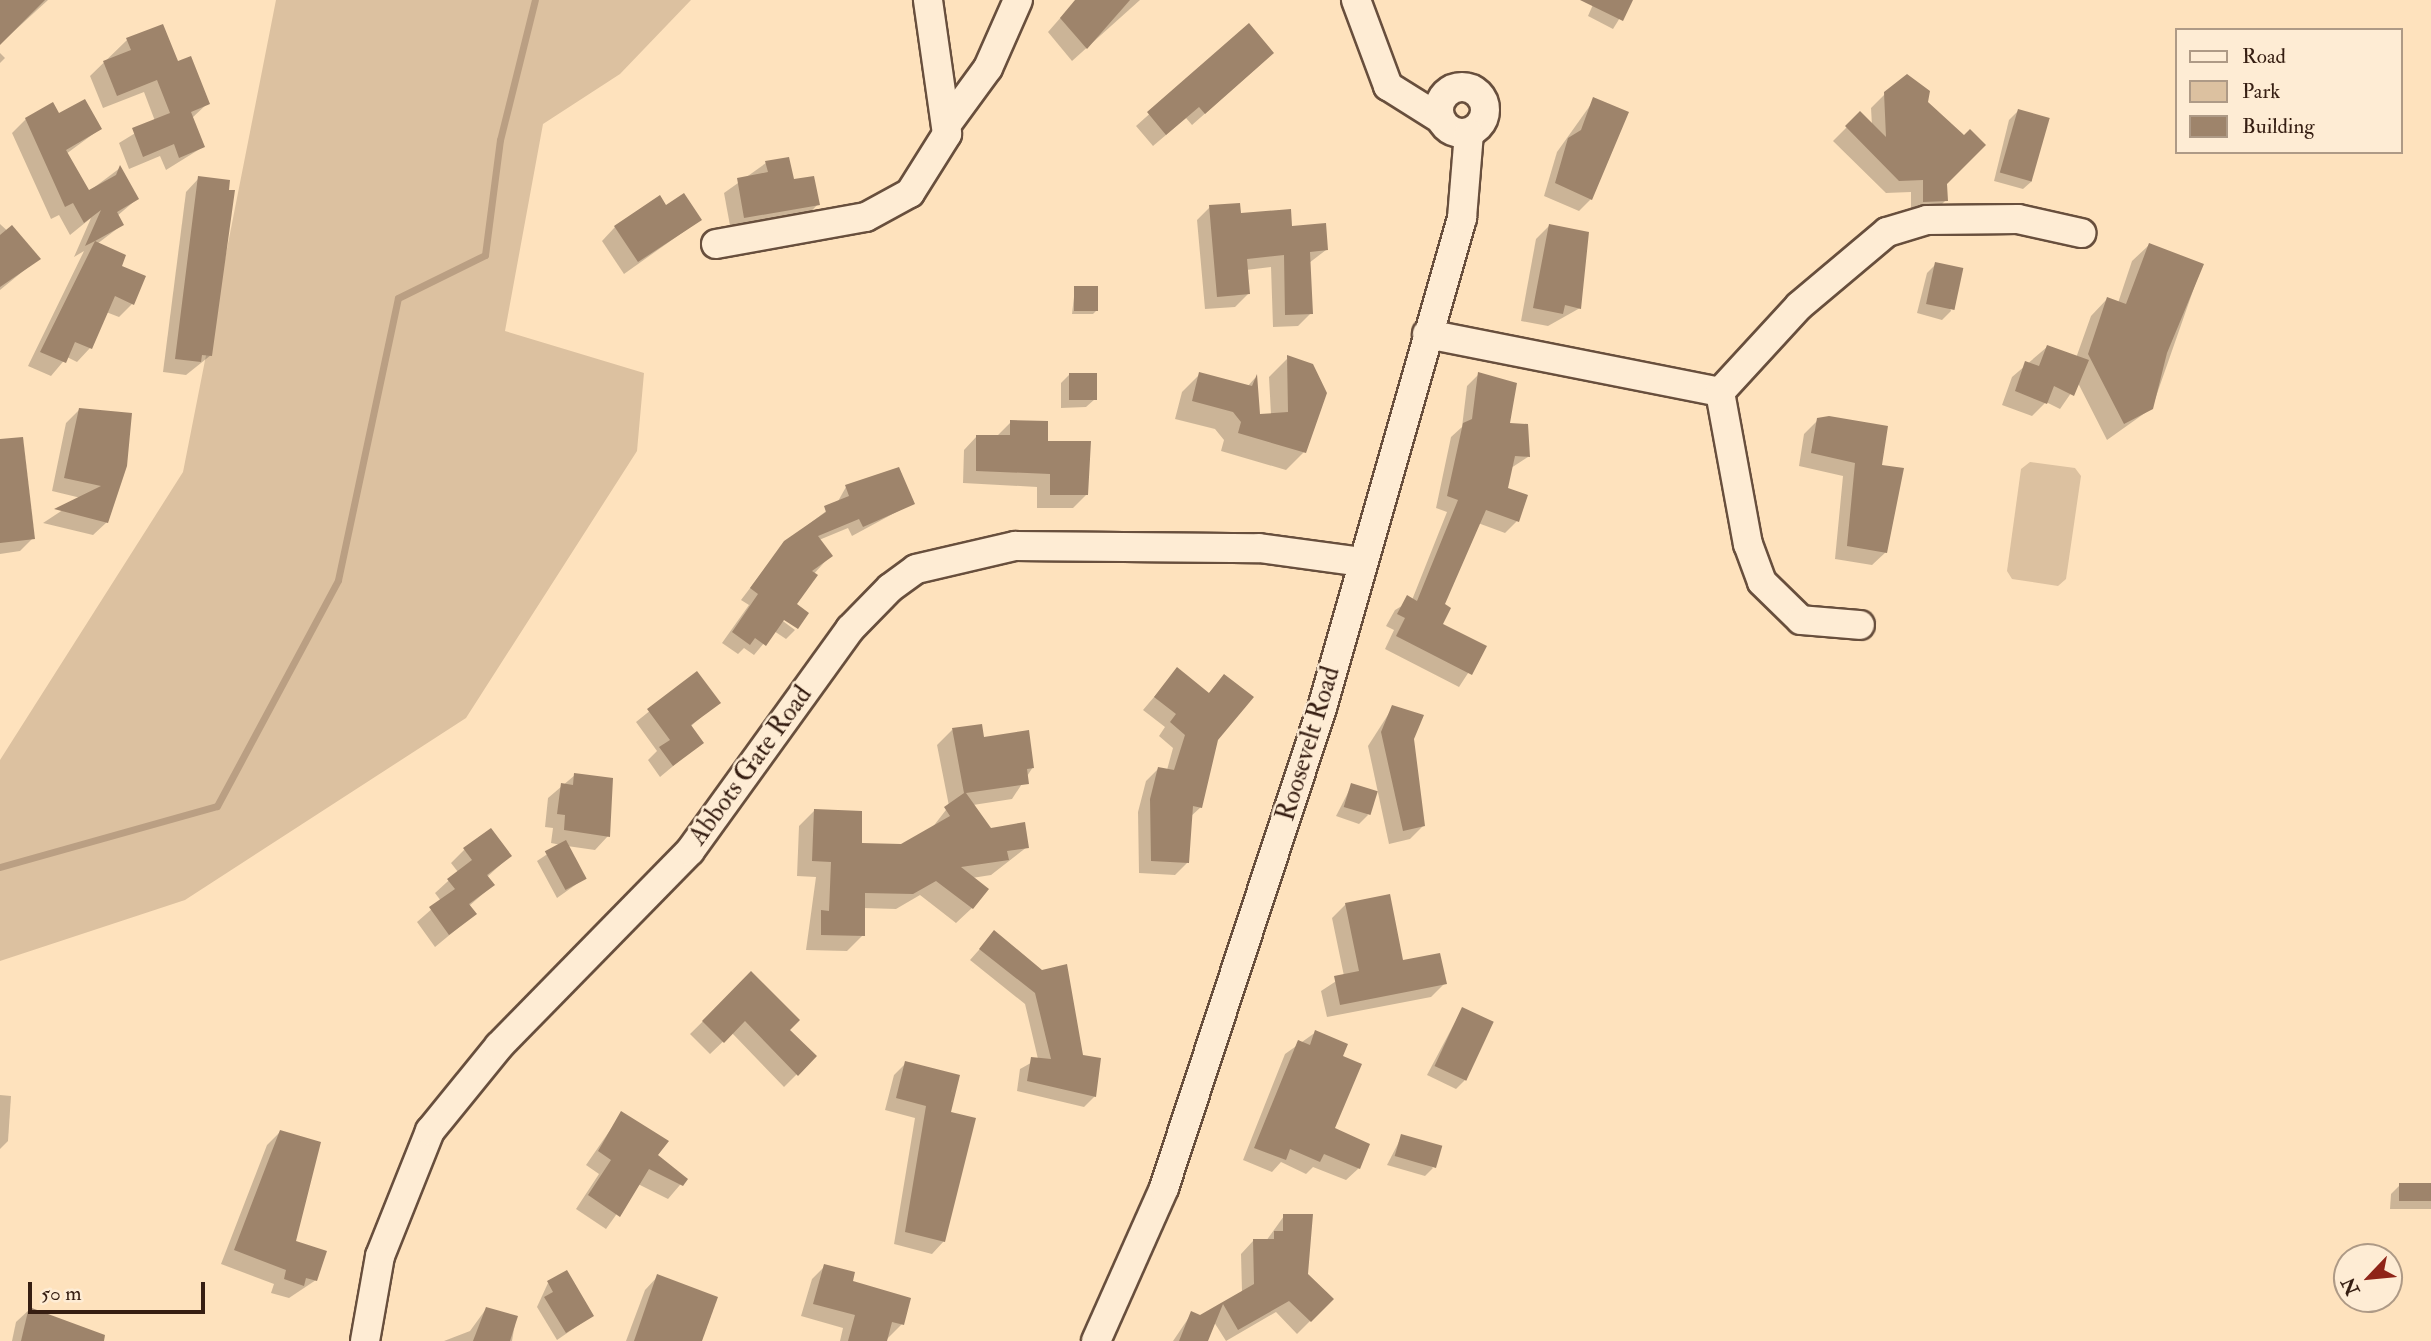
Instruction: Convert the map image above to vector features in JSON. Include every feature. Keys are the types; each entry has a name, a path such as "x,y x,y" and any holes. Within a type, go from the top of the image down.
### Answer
{"street":[{"path":"928,0 947,124"},
{"path":"716,244 801,232 895,206 932,162 947,124 988,68 1018,0"},
{"path":"1356,0 1388,86 1439,118 1451,131 1469,133 1485,112 1472,89 1447,92 1439,118"},
{"name":"Roosevelt Road","path":"1097,1341 1164,1188 1322,708 1360,562 1462,218 1469,133"},
{"path":"1720,392 1799,306 1887,232 1927,220 2018,219 2081,233"},
{"path":"1427,334 1720,392"},
{"path":"1720,392 1748,544 1762,582 1801,620 1860,625"},
{"name":"Abbots Gate Road","path":"365,1341 380,1256 430,1131 499,1046 690,851 850,629 890,587 916,569 1015,546 1259,548 1360,562"}],"green space":[{"path":"276,0 691,0 620,74 543,124 505,331 644,373 637,451 466,718 185,900 0,961 0,760 183,472"},
{"path":"2030,462 2075,468 2081,476 2066,579 2058,586 2012,579 2007,571 2021,469"}],"building":[{"path":"0,0 45,0 0,45"},
{"path":"1075,0 1130,0 1087,49 1060,18"},
{"path":"1580,0 1633,0 1623,21"},
{"path":"1249,23 1274,53 1205,114 1199,107 1166,135 1147,112"},
{"path":"163,24 178,61 191,56 210,104 191,112 205,147 179,158 174,144 143,157 132,128 170,113 157,80 117,96 103,61 131,50 126,38"},
{"path":"1907,74 1930,91 1928,102 1964,135 1970,129 1986,145 1947,184 1948,201 1923,202 1923,180 1899,181 1845,126 1860,111 1886,137 1884,92"},
{"path":"1593,97 1629,112 1592,200 1555,183 1568,138 1581,130"},
{"path":"85,99 102,129 66,150 89,190 116,175 120,165 139,199 117,212 124,225 85,246 101,210 84,223 73,203 65,207 25,118 53,102 59,113"},
{"path":"2018,109 2050,118 2032,182 2000,172"},
{"path":"789,157 794,179 814,176 820,205 744,218 737,178 768,172 765,161"},
{"path":"198,176 230,180 229,190 235,190 212,356 202,355 201,362 175,359"},
{"path":"684,193 702,220 638,262 614,226 660,195 666,205"},
{"path":"1240,203 1241,213 1291,209 1292,226 1326,223 1328,250 1310,252 1313,314 1285,315 1284,255 1247,259 1250,294 1217,297 1209,205"},
{"path":"1549,224 1589,232 1581,309 1565,305 1563,314 1533,308"},
{"path":"12,225 41,259 0,287 0,235"},
{"path":"95,241 126,255 122,266 146,276 134,305 115,296 92,349 75,342 66,363 40,352"},
{"path":"2149,243 2204,264 2167,353 2153,409 2124,424 2088,354 2107,297 2126,304"},
{"path":"1935,262 1963,268 1954,310 1926,304"},
{"path":"1074,286 1098,286 1098,311 1074,311"},
{"path":"2047,345 2089,360 2074,396 2054,386 2047,404 2015,391 2025,361 2039,366"},
{"path":"1287,355 1313,364 1327,393 1306,453 1238,433 1241,422 1233,412 1192,401 1199,372 1252,386 1257,374 1260,414 1288,412"},
{"path":"1478,372 1517,383 1510,423 1528,424 1530,457 1515,456 1508,488 1528,495 1519,522 1486,510 1445,604 1451,608 1443,624 1487,646 1472,675 1396,636 1405,618 1397,614 1407,595 1417,601 1458,500 1447,496 1463,423 1472,419"},
{"path":"1069,373 1097,373 1097,400 1069,400"},
{"path":"79,408 132,413 127,466 108,523 54,509 101,486 64,478"},
{"path":"1829,416 1888,426 1882,465 1904,468 1887,553 1847,546 1855,463 1811,453 1817,418"},
{"path":"1010,420 1048,421 1048,441 1091,441 1088,495 1050,495 1050,474 976,471 976,435 1010,435"},
{"path":"23,437 35,539 0,543 0,439"},
{"path":"899,467 915,504 863,527 859,519 818,536 833,556 812,571 818,575 797,604 809,613 798,629 784,620 766,646 755,638 750,645 732,632 758,594 750,588 784,541 826,512 824,506 849,496 845,485"},
{"path":"1177,667 1209,693 1224,674 1254,697 1218,740 1202,808 1193,806 1189,863 1151,861 1150,799 1158,767 1174,770 1185,735 1170,722 1176,714 1154,697"},
{"path":"697,671 721,703 691,725 704,743 673,766 659,747 670,740 647,709"},
{"path":"1392,705 1424,715 1414,739 1425,826 1403,831 1381,732"},
{"path":"982,724 984,737 1029,730 1034,768 1027,769 1029,784 966,793 991,828 1025,822 1029,848 1007,851 1009,860 961,867 989,889 973,909 936,881 913,894 865,893 865,936 821,935 821,910 829,911 831,862 812,861 814,809 862,811 862,843 901,844 950,816 944,807 964,793 952,728"},
{"path":"574,773 613,778 610,837 564,830 565,815 557,814 561,783 573,785"},
{"path":"1351,783 1378,791 1370,815 1344,807"},
{"path":"491,828 512,856 487,875 495,885 469,904 477,914 449,935 429,907 455,889 447,879 472,860 463,848"},
{"path":"566,840 587,879 565,890 545,851"},
{"path":"1390,894 1403,960 1440,953 1447,984 1340,1005 1334,976 1359,971 1345,903"},
{"path":"994,930 1042,970 1067,964 1083,1055 1101,1058 1096,1097 1027,1081 1031,1057 1051,1059 1035,993 979,949"},
{"path":"751,971 800,1020 790,1030 817,1056 798,1076 745,1021 724,1043 702,1021"},
{"path":"1462,1007 1494,1022 1466,1081 1435,1066"},
{"path":"1315,1030 1348,1044 1343,1056 1362,1064 1335,1128 1370,1144 1360,1169 1324,1154 1320,1162 1290,1149 1286,1160 1254,1148 1298,1040 1310,1045"},
{"path":"905,1061 960,1075 951,1112 976,1118 945,1242 905,1232 926,1106 896,1098"},
{"path":"621,1111 669,1141 658,1155 688,1179 683,1186 649,1169 620,1217 588,1195 611,1160 598,1151"},
{"path":"280,1130 321,1142 296,1241 327,1251 317,1281 306,1278 304,1286 284,1279 286,1270 234,1250"},
{"path":"1401,1134 1442,1146 1436,1168 1395,1156"},
{"path":"2399,1183 2431,1183 2431,1201 2399,1201"},
{"path":"1283,1214 1313,1214 1308,1274 1334,1299 1311,1322 1289,1301 1238,1330 1223,1304 1208,1341 1179,1341 1191,1311 1200,1315 1254,1284 1253,1239 1274,1239 1274,1231 1283,1231"},
{"path":"824,1264 855,1272 853,1281 911,1298 904,1325 892,1322 887,1341 848,1341 855,1315 813,1304"},
{"path":"567,1270 594,1316 566,1333 544,1297 553,1292 547,1281"},
{"path":"657,1274 718,1297 702,1341 634,1341"},
{"path":"29,1307 105,1335 104,1341 21,1341"},
{"path":"486,1307 518,1316 510,1341 473,1341"}],"waterway":[{"path":"0,867 217,806 338,580 398,298 485,255 500,140 535,0"}]}
